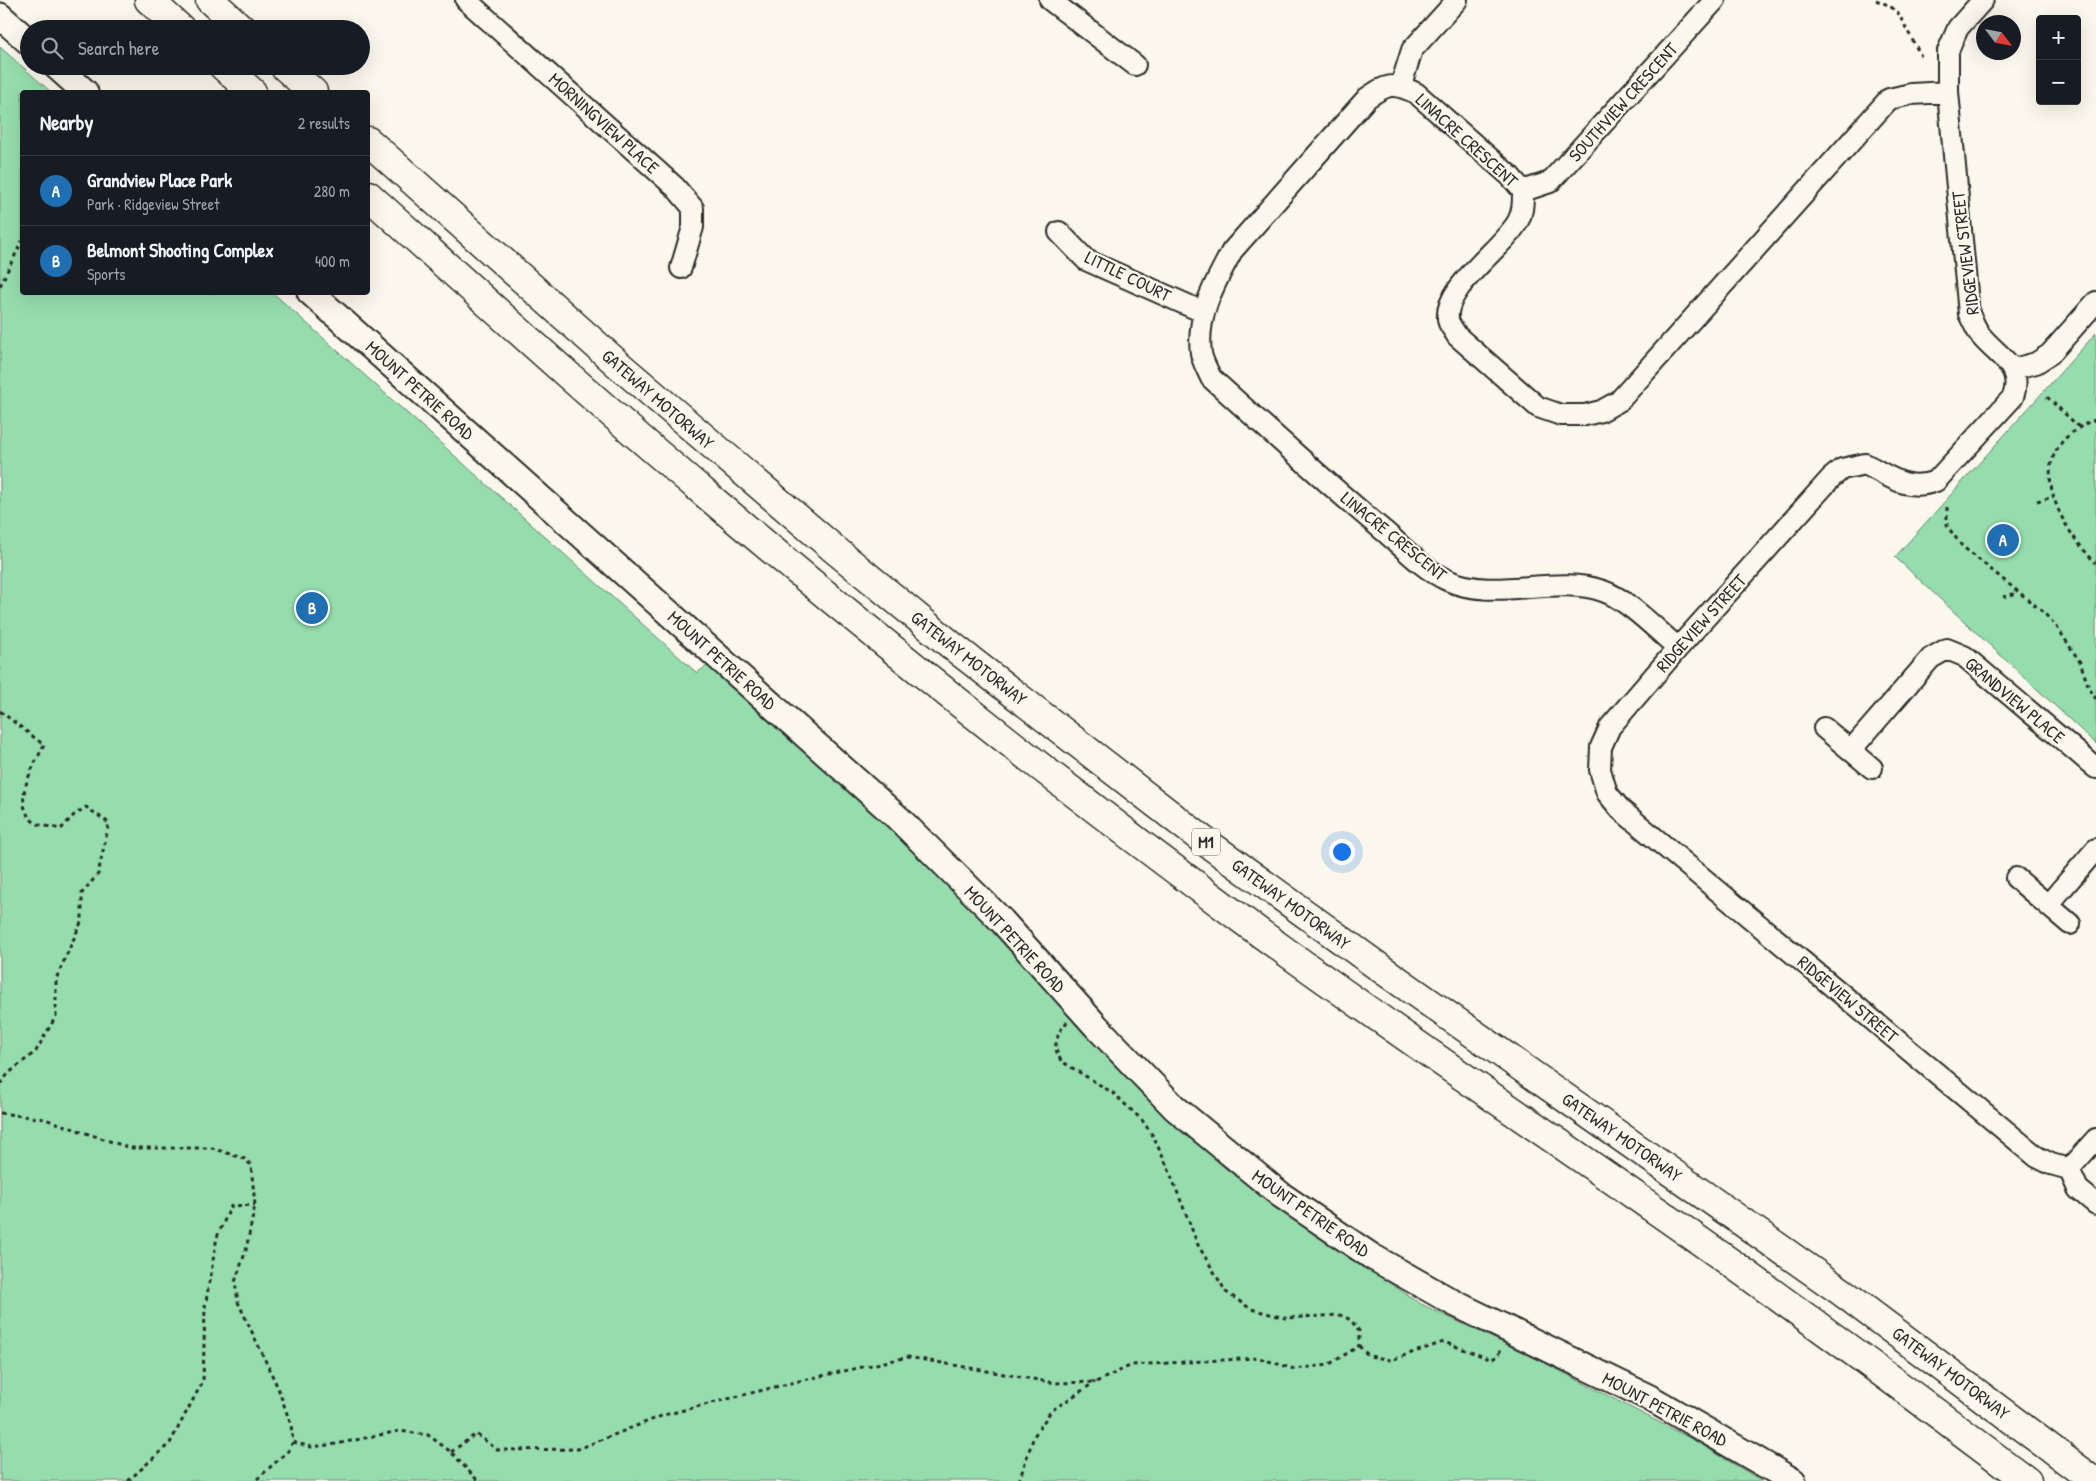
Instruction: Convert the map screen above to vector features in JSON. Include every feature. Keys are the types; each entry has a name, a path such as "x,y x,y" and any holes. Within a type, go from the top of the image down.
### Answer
{"highway":[{"path":"148,0 171,20"},
{"path":"210,0 232,20"},
{"path":"233,75 250,90"},
{"path":"294,75 311,90"},
{"name":"GATEWAY MOTORWAY","path":"370,143 718,451 834,549 980,667 1211,846 1383,970 1842,1292 2094,1481"},
{"name":"M1","path":"370,197 717,504 925,677 1073,793 1256,930 1737,1267 1941,1415 2027,1481"}],"street":[{"name":"MORNINGVIEW PLACE","path":"466,0 675,187 693,208 693,227 681,268"},
{"path":"1050,0 1135,65"},
{"path":"1401,86 1412,50 1457,0"},
{"name":"SOUTHVIEW CRESCENT","path":"1523,192 1550,182 1715,0"},
{"name":"RIDGEVIEW STREET","path":"1983,0 1958,28 1948,51 1948,92 1969,314 1979,334 2013,369 2017,385 2013,398 1936,481 1924,486 1909,486 1865,464 1842,469 1831,478 1678,648 1610,727 1601,747 1600,770 1607,793 1621,810 2037,1157 2051,1164 2070,1169"},
{"path":"0,16 20,34"},
{"path":"66,75 84,90"},
{"name":"LINACRE CRESCENT","path":"1678,648 1617,596 1604,591 1587,586 1481,588 1459,585 1430,570 1367,517 1211,378 1201,355 1201,328 1203,312 1216,280 1232,251 1367,98 1383,87 1401,86 1416,93 1510,176 1523,192 1523,205 1518,222 1458,289 1450,305 1449,322 1457,336 1538,407 1561,415 1585,415 1601,411 1619,401 1889,99 1911,94 1948,92"},
{"name":"LITTLE COURT","path":"1059,232 1086,260 1203,312"},
{"name":"MOUNT PETRIE ROAD","path":"313,295 898,818 1002,921 1078,1007 1175,1108 1281,1195 1371,1256 1454,1303 1650,1398 1793,1481"},
{"path":"2013,369 2036,363 2050,354 2096,302"},
{"name":"GRANDVIEW PLACE","path":"1851,750 1931,658 1947,649 1964,656 2096,768"},
{"path":"1824,728 1872,768"},
{"path":"2048,905 2096,849"},
{"path":"2016,878 2070,924"},
{"path":"2096,1139 2070,1169 2078,1189 2096,1204"}],"path":[{"path":"1876,0 1897,11 1921,56"},
{"path":"0,286 20,245"},
{"path":"2047,397 2079,428"},
{"path":"2096,420 2079,428 2060,445 2053,460 2052,485 2053,497 2058,512 2079,546 2096,564"},
{"path":"2037,501 2053,497"},
{"path":"1947,507 1948,526 1962,546 2042,611 2069,642 2080,662 2088,688 2096,698"},
{"path":"2003,597 2018,593"},
{"path":"0,711 44,745 24,789 25,809 35,823 61,829 74,815 86,807 109,823 98,874 82,893 82,920 56,979 56,1016 36,1051 0,1084"},
{"path":"1078,1007 1059,1032 1055,1048 1060,1061 1112,1093 1142,1120 1168,1168 1198,1245 1226,1292 1252,1309 1285,1318 1340,1315 1351,1320 1358,1331 1359,1346 1369,1356 1391,1360 1444,1342 1490,1359 1497,1356 1511,1331"},
{"path":"0,1112 45,1119 130,1148 212,1148 245,1159 252,1165 255,1205 246,1250 235,1282 238,1302 278,1388 291,1425 293,1442 288,1451 255,1481"},
{"path":"128,1481 170,1443 203,1381 205,1307 217,1237 231,1206 255,1205"},
{"path":"1019,1481 1034,1436 1051,1411 1096,1382 1132,1365 1260,1358 1294,1369 1328,1365 1359,1346"},
{"path":"451,1452 476,1434 498,1450 578,1449 664,1414 908,1357 1055,1383 1096,1382"},
{"path":"293,1442 311,1447 336,1444 399,1431 428,1435 451,1452 478,1481"}],"green space":[{"path":"0,47 20,65 20,75 32,75 49,90 20,90 20,295 275,295 697,673 708,665 885,821 966,897 1051,989 1114,1065 1225,1168 1294,1219 1421,1304 1537,1359 1699,1443 1762,1481 0,1481"},
{"path":"2096,333 2096,744 1895,557"}],"place":[{"name":"Grandview Place Park","path":"2003,540"},
{"name":"Belmont Shooting Complex","path":"312,608"}]}
